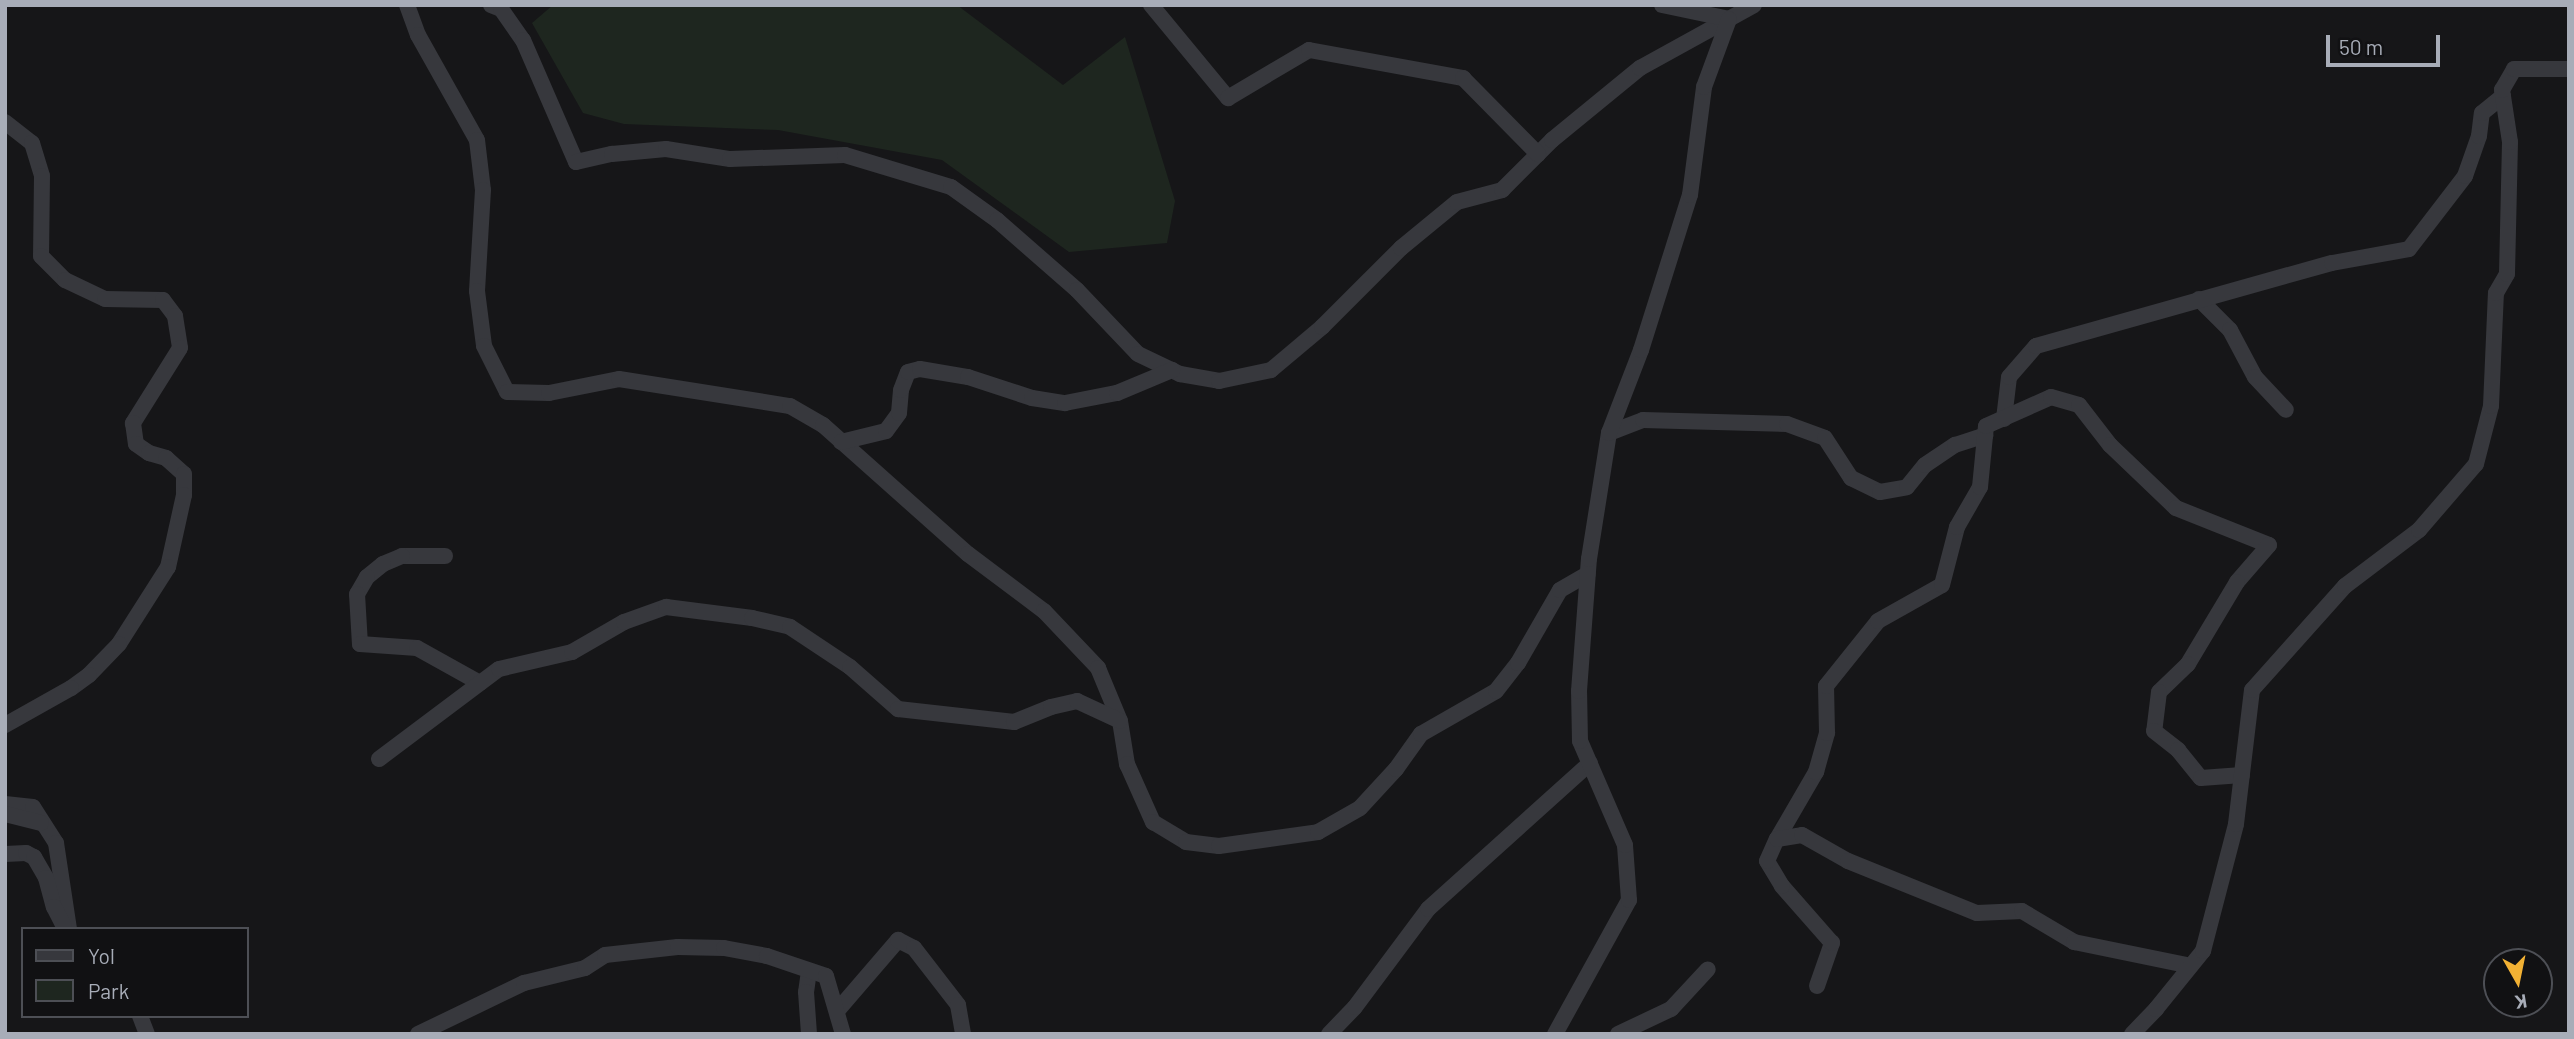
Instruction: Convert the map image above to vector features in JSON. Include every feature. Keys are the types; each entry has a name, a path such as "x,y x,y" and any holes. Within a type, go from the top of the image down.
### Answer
{"street":[{"path":"407,5 418,35 477,140 483,190 477,291 484,346 507,392 550,393 619,379 690,389 740,401 790,406 822,425 968,554 1044,611 1098,668 1120,721 1127,764 1153,822 1186,842 1219,846 1318,832 1360,808 1396,769 1421,734 1496,691 1518,663 1560,590 1588,574"},
{"path":"491,5 501,9 523,40 576,162 612,154 666,149 730,159 845,155 951,187 997,220 1077,290 1138,354 1172,370 1219,381 1270,370 1322,327 1401,248 1457,202 1502,190 1538,154 1640,68 1754,5"},
{"path":"1151,5 1228,98 1309,50 1322,52 1463,78 1538,154"},
{"path":"1662,5 1729,19"},
{"path":"1555,1034 1629,901 1625,845 1580,741 1579,691 1588,574 1609,433 1642,350 1690,195 1704,87 1729,19"},
{"path":"2132,1034 2203,951 2236,824 2252,690 2345,586 2419,530 2476,464 2491,406 2496,293 2507,274 2510,142 2502,90 2514,69 2569,69"},
{"path":"2004,419 2009,377 2036,346 2332,263 2409,249 2465,176 2479,136 2482,113 2503,96"},
{"path":"5,122 32,143 42,176 41,256 65,280 105,299 163,300 174,316 180,348 133,423 136,444 149,453 166,458 184,474 184,495 168,567 119,644 89,675 71,688 5,724"},
{"path":"2199,299 2230,330 2255,377 2286,410"},
{"path":"841,442 886,431 899,413 901,390 908,372 920,369 968,377 1032,398 1065,403 1117,393 1172,370"},
{"path":"1817,986 1832,943 1782,886 1767,861 1816,772 1827,733 1826,686 1878,621 1942,585 1957,527 1980,487 1986,426 2051,397 2079,405 2110,445 2176,508 2269,545 2237,582 2188,664 2159,692 2154,732 2178,750 2202,778 2242,775"},
{"path":"1609,433 1643,420 1787,424 1825,438 1851,478 1880,492 1907,487 1925,465 1955,445 1985,435"},
{"path":"445,556 402,556 383,564 367,577 357,594 360,644 417,648 480,683"},
{"path":"379,759 499,668 572,652 624,622 666,607 752,618 790,628 850,667 898,709 1014,722 1051,707 1077,701 1120,721"},
{"path":"1329,1034 1355,1007 1428,909 1590,763"},
{"path":"5,804 33,807 56,843 67,927"},
{"path":"5,814 41,823"},
{"path":"1777,839 1802,835 1848,861 1977,913 2022,911 2074,942 2191,966"},
{"path":"5,854 26,853 34,857 46,878 54,907 66,927"},
{"path":"837,1011 898,940 914,948 958,1005 963,1034"},
{"path":"418,1034 524,983 585,968 604,955 626,951 724,948 767,956 825,976 843,1034"},
{"path":"1618,1034 1671,1009 1708,969"},
{"path":"809,971 806,992 809,1034"}],"green space":[{"path":"553,5 957,5 1063,85 1125,37 1175,201 1167,243 1069,252 942,160 778,130 624,124 583,113 532,23"}]}
